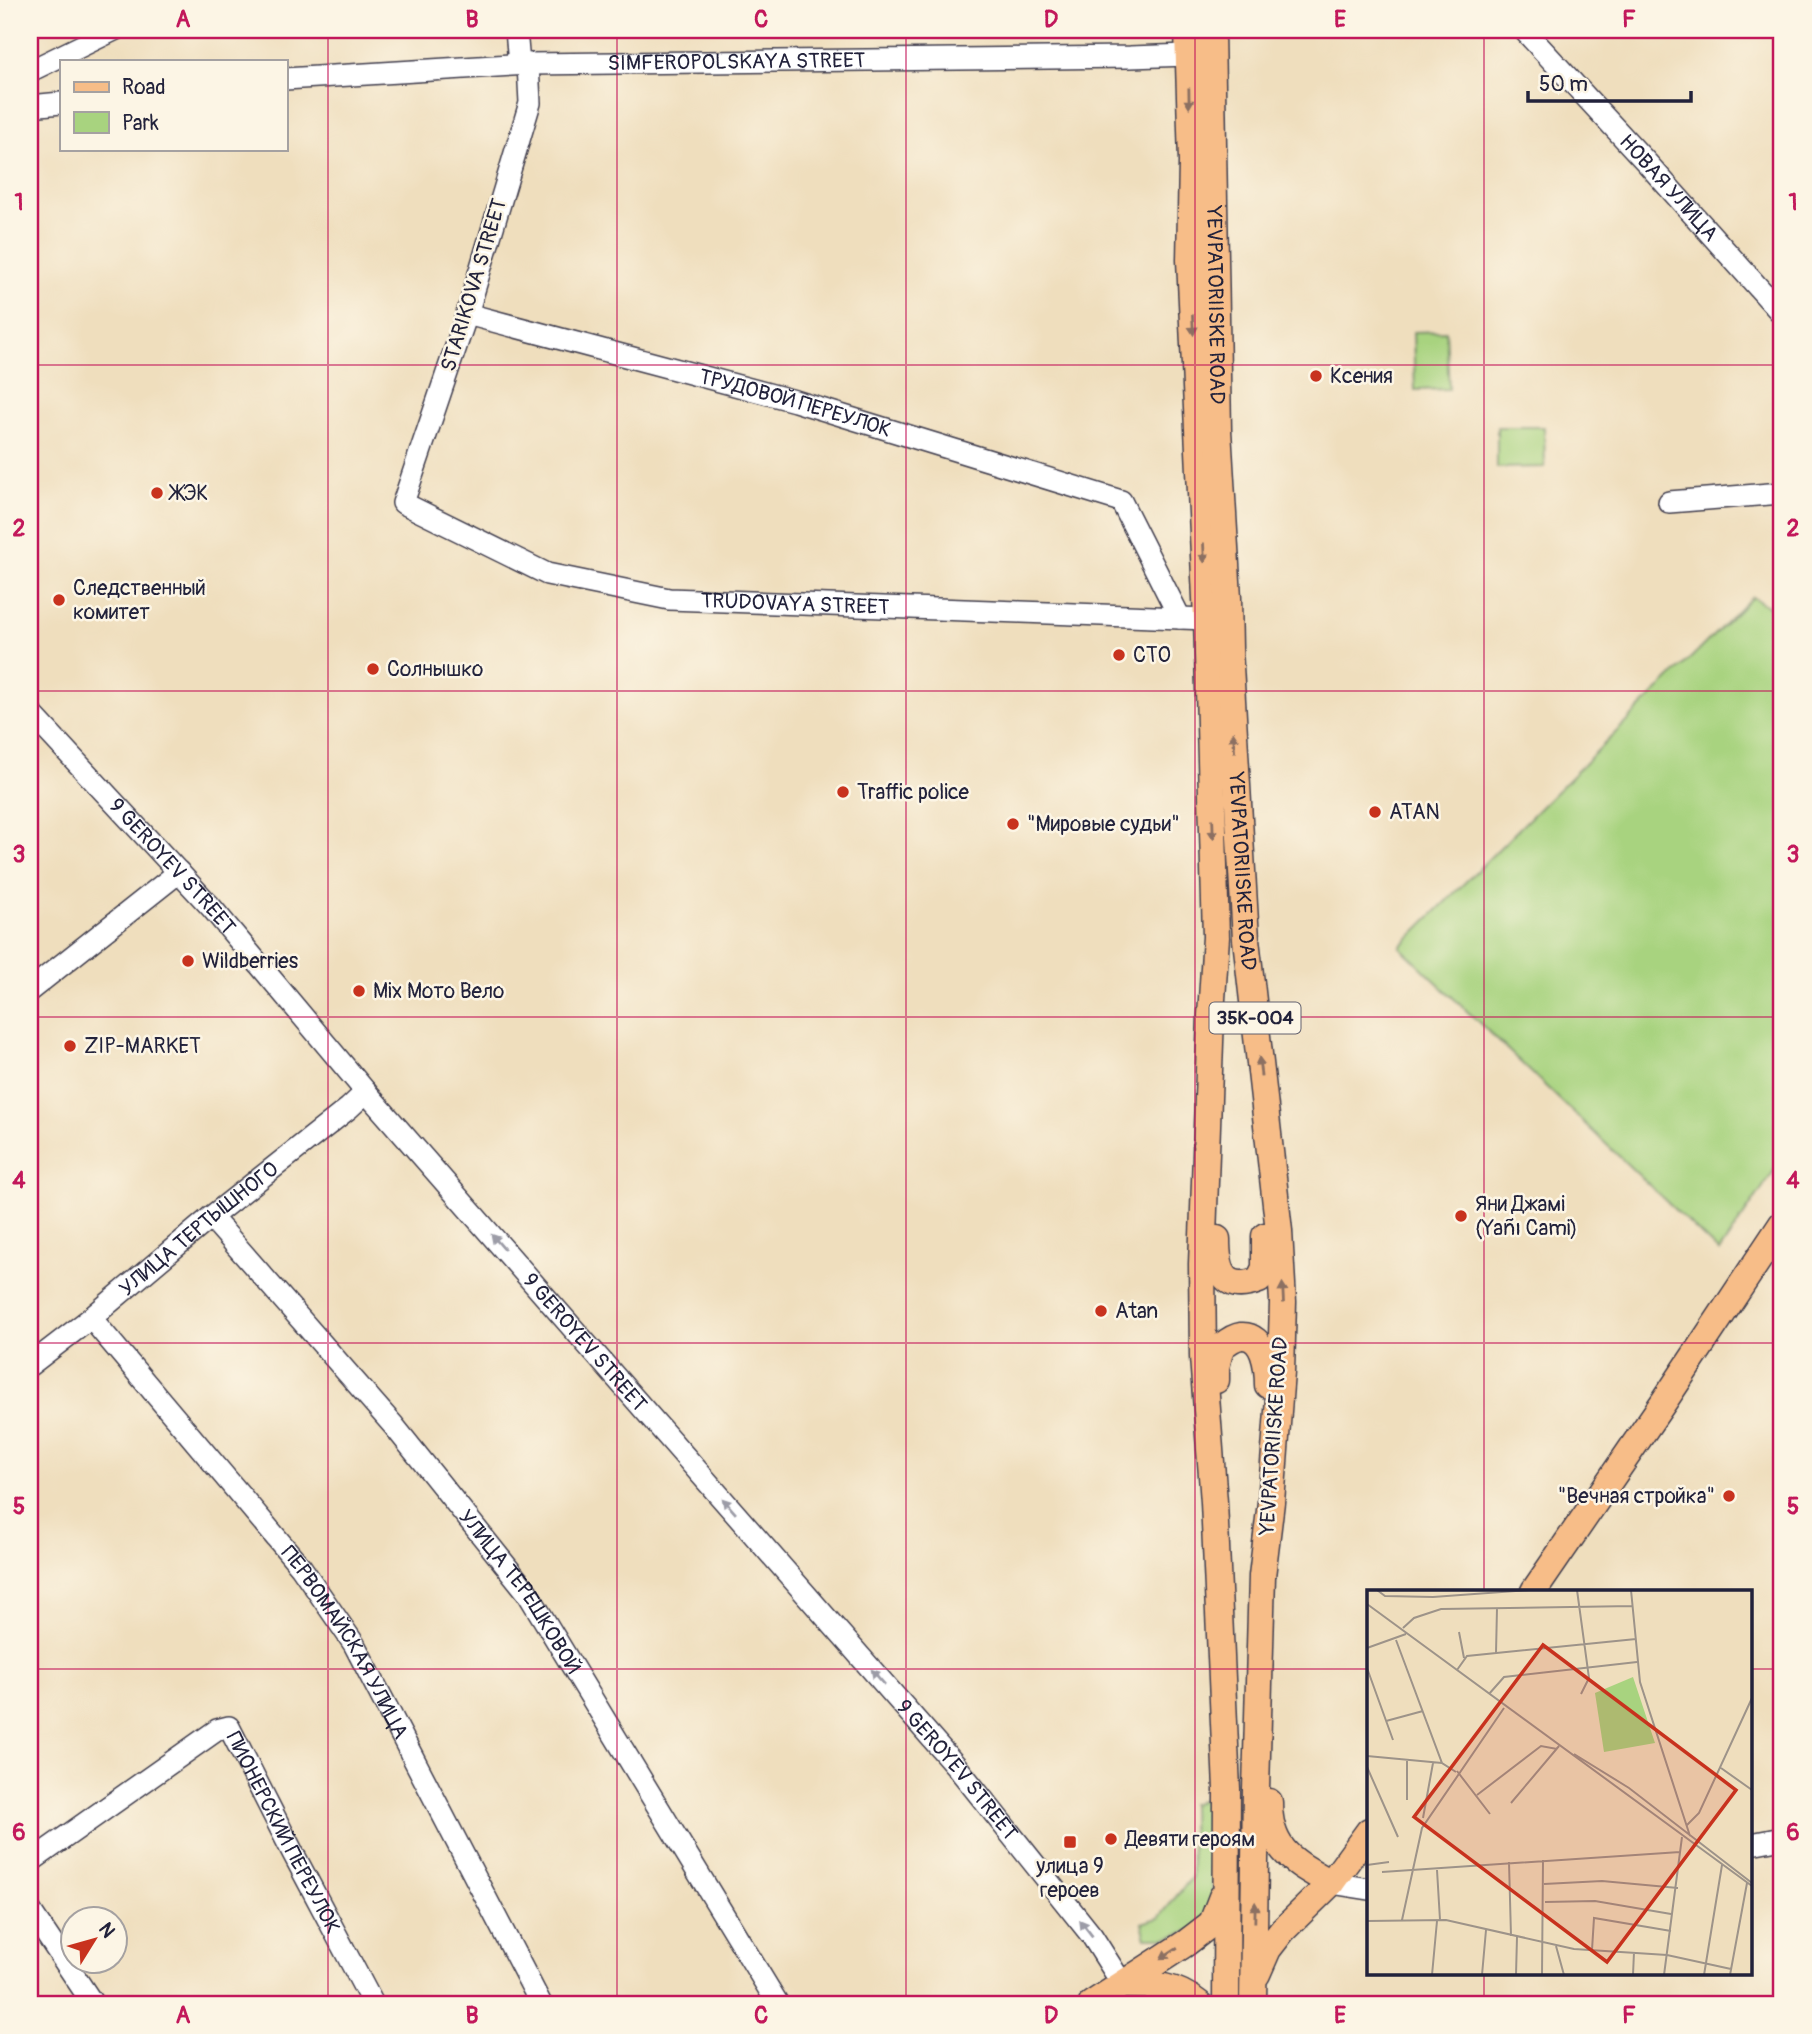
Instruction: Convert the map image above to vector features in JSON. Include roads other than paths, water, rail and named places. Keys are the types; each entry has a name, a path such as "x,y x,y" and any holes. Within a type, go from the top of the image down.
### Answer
{"main road":[{"name":"YEVPATORIISKE ROAD","path":"1211,30 1218,430 1229,649 1246,939 1279,1231 1283,1302 1281,1371 1271,1502 1262,1576 1255,1789 1254,1993"},
{"name":"YEVPATORIISKE ROAD","path":"1188,42 1192,162 1190,260 1207,619 1216,937 1202,1264 1203,1357 1213,1487 1227,1789 1226,2004"},
{"path":"1205,1199 1214,1212 1217,1260 1221,1273 1235,1283 1247,1285 1259,1280 1265,1268 1261,1156 1267,1131"},
{"path":"1535,1590 1782,1224"},
{"path":"1213,1487 1221,1458 1216,1367 1221,1348 1241,1336 1253,1339 1265,1356 1268,1388 1264,1461 1271,1502"},
{"path":"1262,1576 1271,1630 1269,1816 1275,1840 1286,1854 1331,1883"},
{"path":"1254,1993 1268,1949 1282,1931 1331,1883 1367,1834"},
{"path":"1092,2004 1212,1923 1226,1885"},
{"path":"1123,1985 1171,1987 1199,2004"}],"street":[{"path":"34,69 114,30"},
{"name":"STARIKOVA STREET","path":"403,503 467,314 530,103 516,30"},
{"name":"НОВАЯ УЛИЦА","path":"1524,30 1782,314"},
{"name":"SIMFEROPOLSKAYA STREET","path":"287,79 524,64 1145,57 1188,42"},
{"path":"30,106 60,103"},
{"name":"ТРУДОВОЙ ПЕРЕУЛОК","path":"467,314 795,401 1121,501 1180,618"},
{"path":"1669,502 1782,493"},
{"name":"TRUDOVAYA STREET","path":"403,503 547,574 669,599 1207,619"},
{"name":"9 GEROYEV STREET","path":"30,712 211,907 366,1092 957,1768 1092,1936 1123,1985"},
{"path":"30,990 179,872"},
{"name":"УЛИЦА ТЕРТЫШНОГО","path":"30,1365 366,1092"},
{"name":"УЛИЦА ТЕРЕШКОВОЙ","path":"211,1217 394,1426 527,1592 778,2004"},
{"name":"ПЕРВОМАЙСКАЯ УЛИЦА","path":"91,1318 301,1567 354,1644 541,2004"},
{"name":"ПИОНЕРСКИЙ ПЕРЕУЛОК","path":"30,1862 217,1730 229,1727 373,2004"},
{"path":"1752,1844 1782,1838"},
{"path":"1331,1883 1367,1889"},
{"path":"30,1910 93,2004"}],"place":[{"name":"Ксения","path":"1316,376"},
{"name":"ЖЭК","path":"157,493"},
{"name":"Следственный комитет","path":"59,600"},
{"name":"СТО","path":"1119,655"},
{"name":"Солнышко","path":"373,669"},
{"name":"Traffic police","path":"843,792"},
{"name":"ATAN","path":"1375,812"},
{"name":"\"Мировые судьи\"","path":"1013,824"},
{"name":"Wildberries","path":"188,961"},
{"name":"Mix Мото Вело","path":"359,991"},
{"name":"ZIP-MARKET","path":"70,1046"},
{"name":"Яни Джамі (Yañı Cami)","path":"1461,1216"},
{"name":"Atan","path":"1101,1311"},
{"name":"\"Вечная стройка\"","path":"1729,1496"},
{"name":"Девяти героям","path":"1111,1839"},
{"name":"улица 9 героев","path":"1070,1842"}]}
